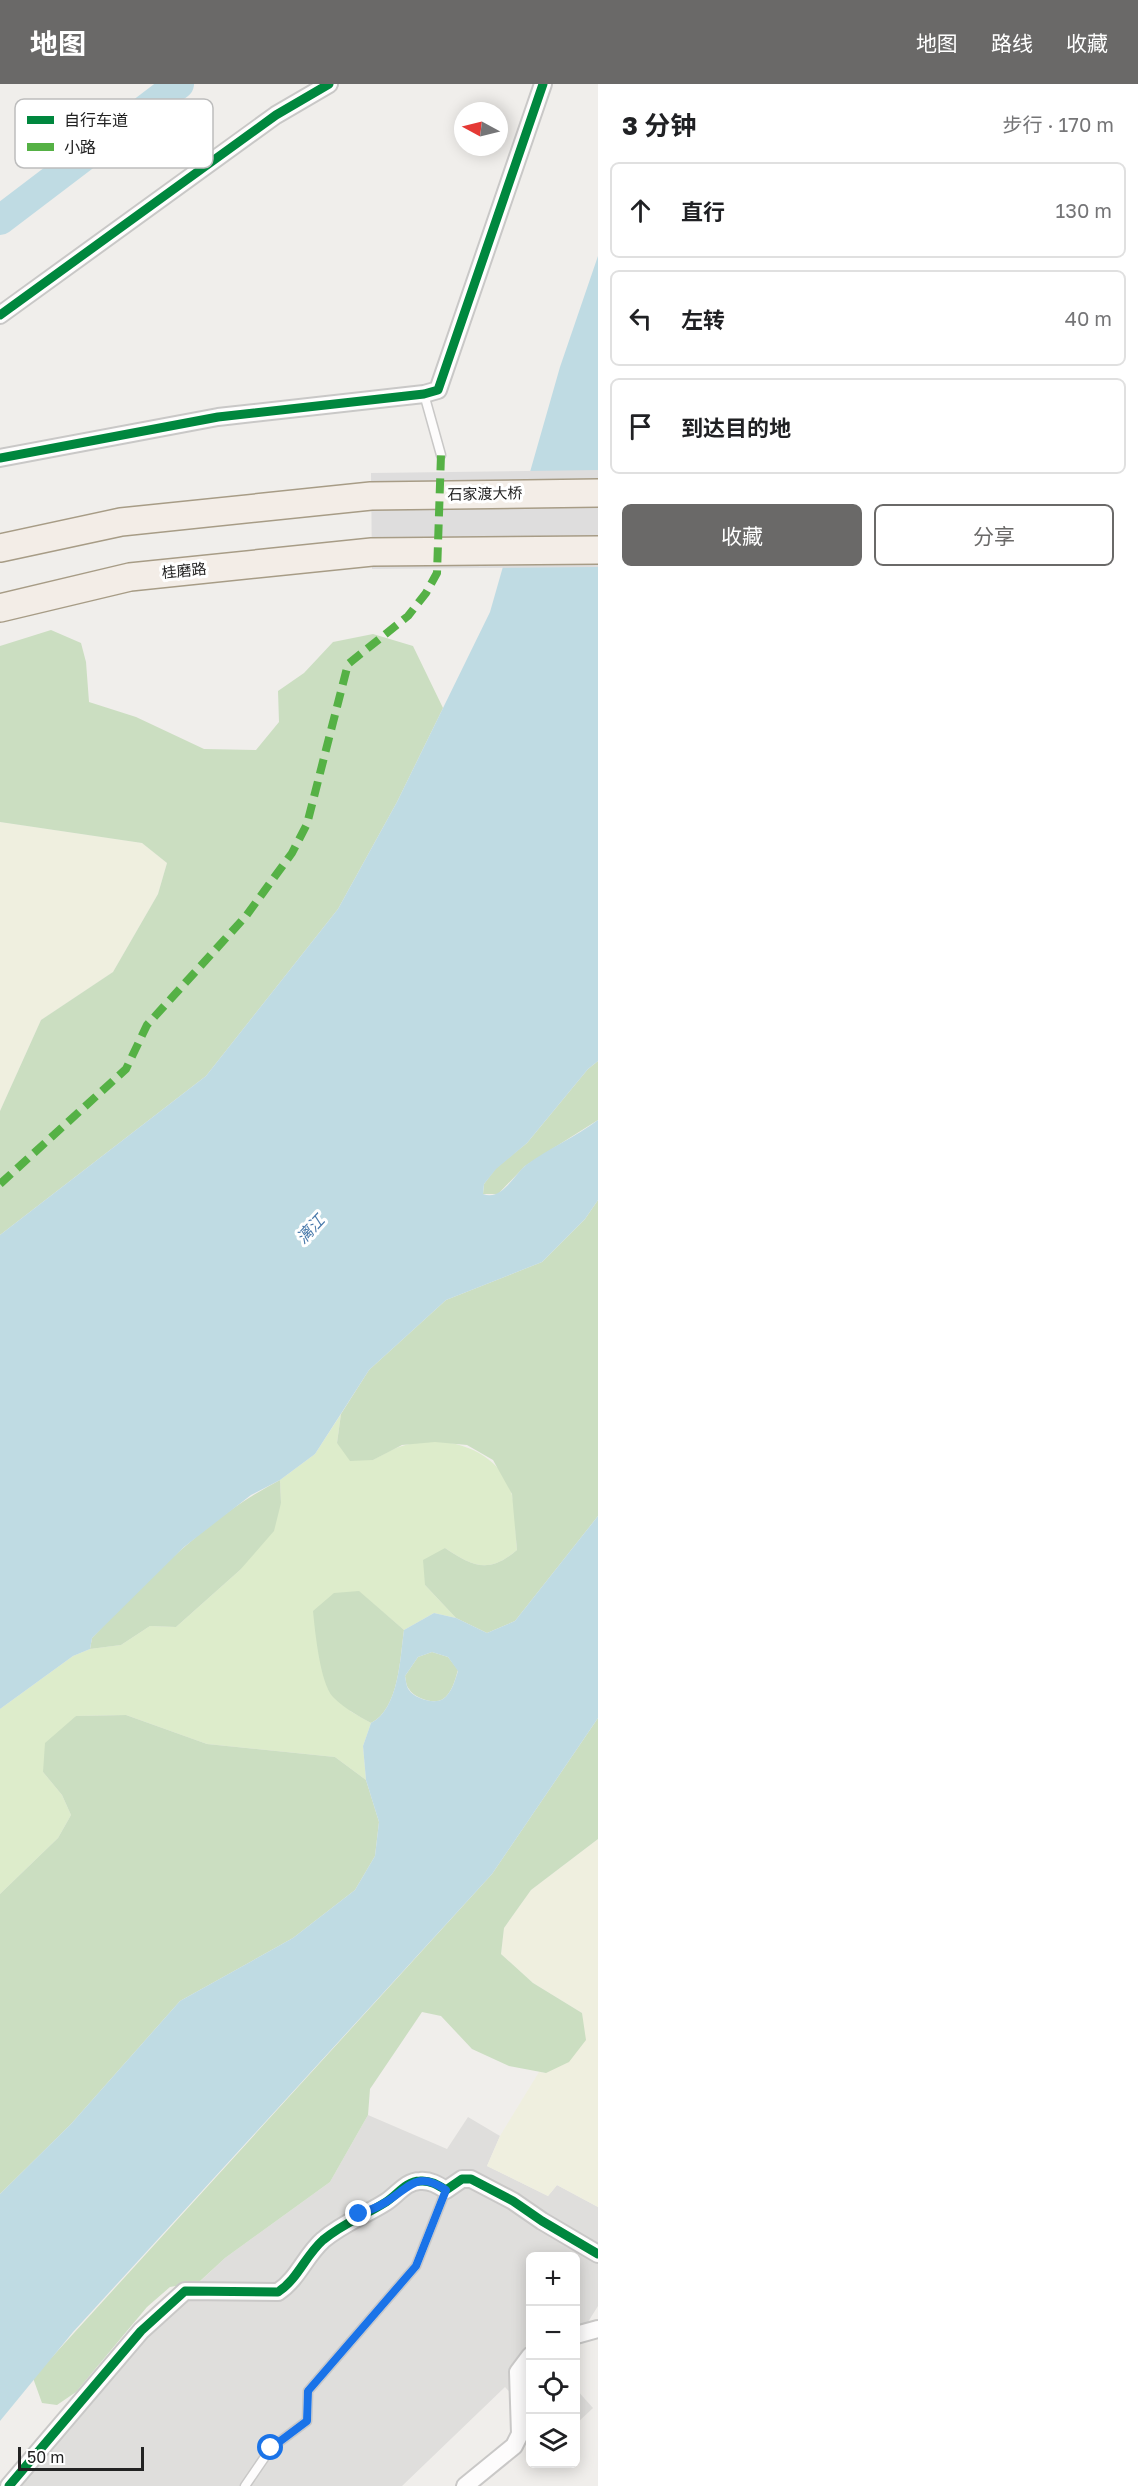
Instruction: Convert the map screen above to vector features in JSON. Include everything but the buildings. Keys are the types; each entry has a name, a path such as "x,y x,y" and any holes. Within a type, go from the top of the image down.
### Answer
{"main road":[{"name":"石家渡大桥","path":"0,548 122,522 371,496 598,493"},
{"name":"桂磨路","path":"0,608 130,577 372,552 598,550"}],"street":[{"path":"213,160 276,115 329,84"},
{"path":"0,458 218,417 424,394 438,390 543,84"},
{"path":"0,315 202,168"},
{"path":"9,2486 141,2331 185,2291 278,2292 291,2283 321,2242 359,2214 386,2202 411,2183 421,2181 435,2183 446,2190 462,2179 471,2179 513,2201 598,2254"},
{"path":"580,2334 598,2329"},
{"path":"465,2486 514,2446 520,2434 518,2372 528,2360"}],"lane":[{"path":"424,394 441,455"},
{"path":"245,2486 271,2448 307,2421 308,2391 416,2266 446,2190"}],"shaded area":[{"path":"368,2115 447,2149 468,2117 500,2136 487,2166 548,2196 557,2185 598,2207 598,2306 580,2335 580,2252 526,2252 526,2411 505,2387 402,2486 0,2486 100,2375 225,2258 330,2182"},
{"path":"580,2393 593,2408 580,2420"}],"green space":[{"path":"51,630 81,643 86,662 89,702 136,717 204,749 256,750 279,722 278,691 304,673 333,642 373,634 413,646 443,708 397,802 338,909 206,1076 0,1235 0,1111 41,1020 113,972 158,894 167,863 142,843 0,822 0,646"},
{"path":"0,822 142,843 167,863 158,894 113,972 41,1020 0,1111"},
{"path":"598,1061 598,1120 525,1166 498,1194 483,1194 484,1184 496,1168 527,1143 588,1069"},
{"path":"598,1200 598,1516 515,1621 487,1633 456,1618 425,1585 423,1560 445,1548 464,1560 489,1565 507,1558 517,1550 512,1494 493,1460 467,1445 435,1442 402,1445 373,1460 350,1461 337,1443 341,1414 369,1370 446,1300 542,1262 585,1219"},
{"path":"341,1414 337,1443 373,1460 391,1450 418,1442 452,1443 483,1455 506,1479 512,1495 515,1515 517,1550 507,1558 489,1565 481,1565 464,1560 445,1548 425,1585 456,1618 434,1613 404,1630 358,1591 350,1711 371,1723 363,1746 366,1780 335,1757 207,1744 126,1715 76,1716 43,1772 62,1795 71,1815 58,1838 0,1894 0,1709 73,1656 90,1649 121,1645 150,1626 176,1627 240,1570 281,1503 280,1480 315,1454"},
{"path":"280,1480 281,1503 274,1531 240,1570 176,1627 150,1626 121,1645 90,1649 92,1638 180,1551 228,1512"},
{"path":"359,1591 404,1630 393,1695 380,1716 371,1723 342,1705 328,1690 319,1656 313,1611 334,1593"},
{"path":"432,1652 448,1657 458,1670 449,1693 439,1701 424,1700 415,1695 407,1686 405,1676 418,1657"},
{"path":"126,1715 207,1744 335,1757 366,1780 379,1822 375,1856 355,1890 293,1938 180,2001 71,2124 0,2194 0,1894 58,1838 71,1815 62,1795 43,1772 45,1743 76,1716"},
{"path":"598,1718 598,1839 531,1890 504,1928 501,1954 533,1983 582,2013 586,2040 569,2062 546,2073 509,2066 472,2049 441,2016 422,2012 370,2089 368,2115 330,2182 225,2258 199,2282 170,2287 147,2307 76,2392 57,2405 42,2403 33,2378 492,1874"},
{"path":"598,1839 598,2207 557,2185 548,2196 487,2166 500,2136 539,2072 546,2073 582,2013 533,1983 501,1954 504,1928 531,1890"}],"water":[{"name":"漓江","path":"598,256 598,1061 588,1069 527,1143 496,1169 484,1184 483,1194 490,1195 502,1191 526,1165 598,1120 598,1200 585,1219 542,1262 446,1300 369,1370 315,1454 280,1480 251,1495 184,1547 92,1638 90,1649 73,1656 0,1709 0,1235 206,1076 338,909 397,802 490,612 560,367"},
{"path":"598,1516 598,1718 492,1874 73,2332 0,2421 0,2194 71,2124 180,2001 293,1938 355,1890 375,1856 379,1822 366,1780 363,1746 371,1723 380,1716 393,1695 404,1630 434,1613 456,1618 487,1633 515,1621","holes":["432,1652 448,1657 458,1671 449,1693 439,1701 430,1701 412,1693 407,1687 405,1676 418,1657"]}],"pier":[{"path":"598,470 598,567 372,569 371,473"}],"waterway":[{"path":"159,99 179,84"},
{"path":"0,220 68,168"}],"marked path":[{"path":"0,1184 126,1069 147,1025 246,916 292,853 307,824 348,664 408,616 426,593 437,573 441,455"}],"cycle path":[{"path":"213,161 276,115 329,84"},
{"path":"0,458 218,417 424,394 438,390 543,84"},
{"path":"0,315 203,168"},
{"path":"9,2486 141,2331 185,2291 278,2292 291,2281 323,2240 386,2202 410,2183 427,2181 446,2190 462,2179 471,2179 513,2201 598,2254"}],"route":[{"path":"271,2448 307,2421 308,2391 416,2266 446,2190 435,2183 421,2181 411,2183 386,2202 359,2214"}]}
